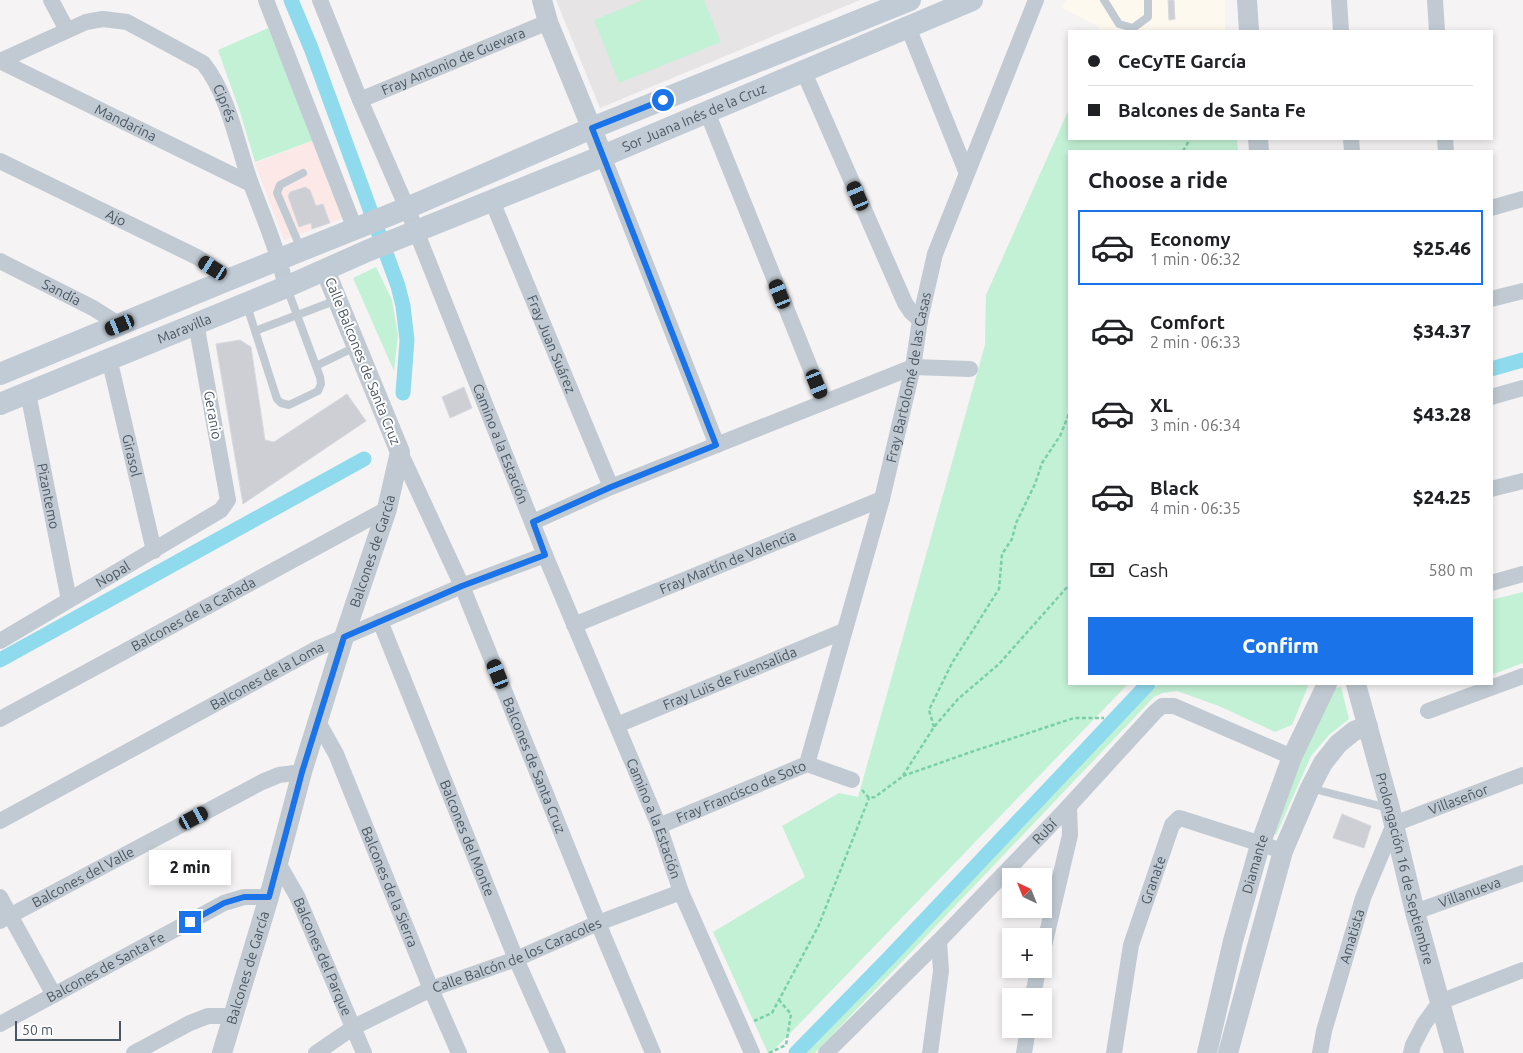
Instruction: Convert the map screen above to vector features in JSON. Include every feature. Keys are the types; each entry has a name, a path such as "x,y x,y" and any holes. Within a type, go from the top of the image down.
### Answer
{"main road":[{"name":"Sor Juana Inés de la Cruz","path":"357,228 399,212 592,128 910,0"},
{"name":"Sor Juana Inés de la Cruz","path":"367,251 603,156 972,0"},
{"name":"Maravilla","path":"3,370 120,325 357,228"},
{"name":"Maravilla","path":"0,404 286,287 367,251"}],"street":[{"path":"266,0 357,228"},
{"name":"Camino a la Estación","path":"320,0 360,100 399,212 533,522 574,625 659,826 681,892 752,1053"},
{"path":"542,0 548,22 592,128 716,445"},
{"name":"Fray Bartolomé de las Casas","path":"807,764 882,499 913,367 920,320 935,254 1036,0"},
{"path":"1247,0 1249,30"},
{"path":"1339,0 1341,30"},
{"path":"1435,0 1438,30"},
{"path":"52,1 67,30"},
{"name":"Ciprés","path":"0,61 86,22 103,19 127,22 203,63 210,72 223,99 251,184 280,260 286,287"},
{"name":"Fray Antonio de Guevara","path":"360,100 548,22"},
{"path":"908,27 966,172"},
{"name":"Mandarina","path":"0,61 251,184"},
{"path":"803,70 905,303 920,320"},
{"path":"707,112 824,402"},
{"name":"Ajo","path":"0,161 197,257 230,279"},
{"path":"1493,207 1523,199"},
{"name":"Fray Juan Suárez","path":"492,201 611,487"},
{"name":"Sandía","path":"0,261 93,308 120,325"},
{"name":"Calle Balcones de Santa Cruz","path":"325,270 400,452"},
{"path":"1493,298 1523,291"},
{"name":"Geranio","path":"196,323 228,500 224,507"},
{"name":"Girasol","path":"109,358 154,551"},
{"path":"533,522 611,487 913,367 970,369"},
{"path":"1493,396 1523,388"},
{"name":"Pizantemo","path":"28,393 69,600"},
{"name":"Balcones de García","path":"222,1053 269,897 302,772 344,637 387,509 400,452"},
{"name":"Balcones de Santa Cruz","path":"400,452 462,586 598,923 653,1053"},
{"path":"1493,488 1523,481"},
{"name":"Fray Martín de Valencia","path":"574,625 882,499"},
{"name":"Nopal","path":"0,641 154,551 224,507"},
{"name":"Balcones de la Cañada","path":"0,718 387,509"},
{"name":"Balcones de la Loma","path":"0,821 316,648 462,586 545,555"},
{"path":"1493,582 1523,574"},
{"name":"Balcones del Monte","path":"380,621 516,959 558,1053"},
{"name":"Fray Luis de Fuensalida","path":"617,725 844,631"},
{"path":"1493,684 1523,676"},
{"name":"Diamante","path":"1206,1053 1233,941 1260,845 1292,757 1327,685"},
{"name":"Prolongación 16 de Septiembre","path":"1356,685 1392,816 1415,912 1454,1053"},
{"path":"1428,711 1468,690 1488,685"},
{"name":"Rubí","path":"826,1053 939,941 1162,706 1174,706 1292,757"},
{"name":"Balcones de la Sierra","path":"318,722 336,754 431,989 459,1053"},
{"name":"Diamante","path":"1228,1053 1283,851 1323,763 1338,744 1354,731 1368,726"},
{"name":"Fray Francisco de Soto","path":"659,826 807,764 852,780"},
{"name":"Balcones del Valle","path":"5,918 262,782 279,776 302,772"},
{"name":"Villaseñor","path":"1392,816 1523,775"},
{"path":"1048,928 1070,835 1069,806"},
{"name":"Amatista","path":"1320,1053 1324,1031 1364,898 1392,816"},
{"name":"Granate","path":"1114,1053 1131,945 1172,825 1179,818 1183,818 1260,845 1283,851"},
{"name":"Balcones del Parque","path":"278,863 297,896 364,1053"},
{"name":"Villanueva","path":"1415,912 1523,873"},
{"name":"Calle Balcón de los Caracoles","path":"316,1053 354,1027 431,989 516,959 598,923 681,892"},
{"path":"0,897 5,918 54,995"},
{"name":"Balcones de Santa Fe","path":"0,1024 224,903 244,897 269,897"},
{"path":"930,1053 941,971 939,941"},
{"path":"1411,1053 1424,1024 1440,1002 1523,970"},
{"path":"134,1053 190,1023 208,1016 234,1016"},
{"path":"1024,1053 1026,1038"}],"lane":[{"path":"1104,0 1119,24 1133,28 1148,17 1148,0"},
{"path":"302,251 277,193 280,185 303,173"},
{"path":"246,303 277,400 289,405 318,391 321,384 286,287"},
{"path":"255,331 337,300"},
{"path":"316,366 356,346"},
{"path":"1310,788 1392,816"}],"path":[{"path":"934,727 929,710 952,663 999,589 1002,554 1012,539 1016,523 1035,484 1042,463 1060,436 1068,416"},
{"path":"902,777 934,727 958,699 999,664 1068,586"},
{"path":"869,798 875,797 902,777 971,752 1074,718 1104,718"},
{"path":"852,780 869,798"},
{"path":"741,1027 772,1013 818,927 869,798"},
{"path":"769,1053 786,1045 791,1014 779,1000"}],"shaded area":[{"path":"556,0 860,0 600,108"},
{"path":"1066,0 1225,0 1225,30 1098,30 1099,27 1062,8"},
{"path":"314,140 345,217 284,240 255,163"}],"green space":[{"path":"643,0 704,0 721,42 619,83 594,20"},
{"path":"268,28 314,140 255,162 218,50"},
{"path":"1068,111 1068,140 1237,140 1238,150 1068,150 1068,685 1127,685 771,1053 768,1053 713,932 805,877 782,826 839,793 858,797 985,345 986,295"},
{"path":"376,267 392,300 398,336 394,371 353,278"},
{"path":"1523,592 1523,663 1493,674 1493,600"},
{"path":"1157,685 1309,685 1292,725 1275,732 1219,706 1177,691 1163,693 1154,697 815,1053 804,1053"},
{"path":"1341,687 1349,719 1329,735 1311,756 1276,835 1269,828 1331,689"}],"building":[{"path":"1168,0 1174,0 1175,19 1169,20"},
{"path":"305,187 310,190 316,206 323,204 330,223 312,229 311,223 299,227 288,196 290,192"},
{"path":"240,340 251,347 265,440 274,442 347,394 366,421 243,504 216,344"},
{"path":"464,387 472,408 450,418 442,397"},
{"path":"1342,814 1371,826 1364,848 1333,838"}],"waterway":[{"path":"291,0 311,48 398,286 403,306 407,340 403,393"},
{"path":"1493,368 1523,360"},
{"path":"0,660 364,459"},
{"path":"796,1053 889,958 1147,685"}],"route":[{"path":"190,922 224,903 244,897 269,897 302,772 344,637 462,586 545,555 533,522 611,487 716,445 592,128 663,100"}]}
